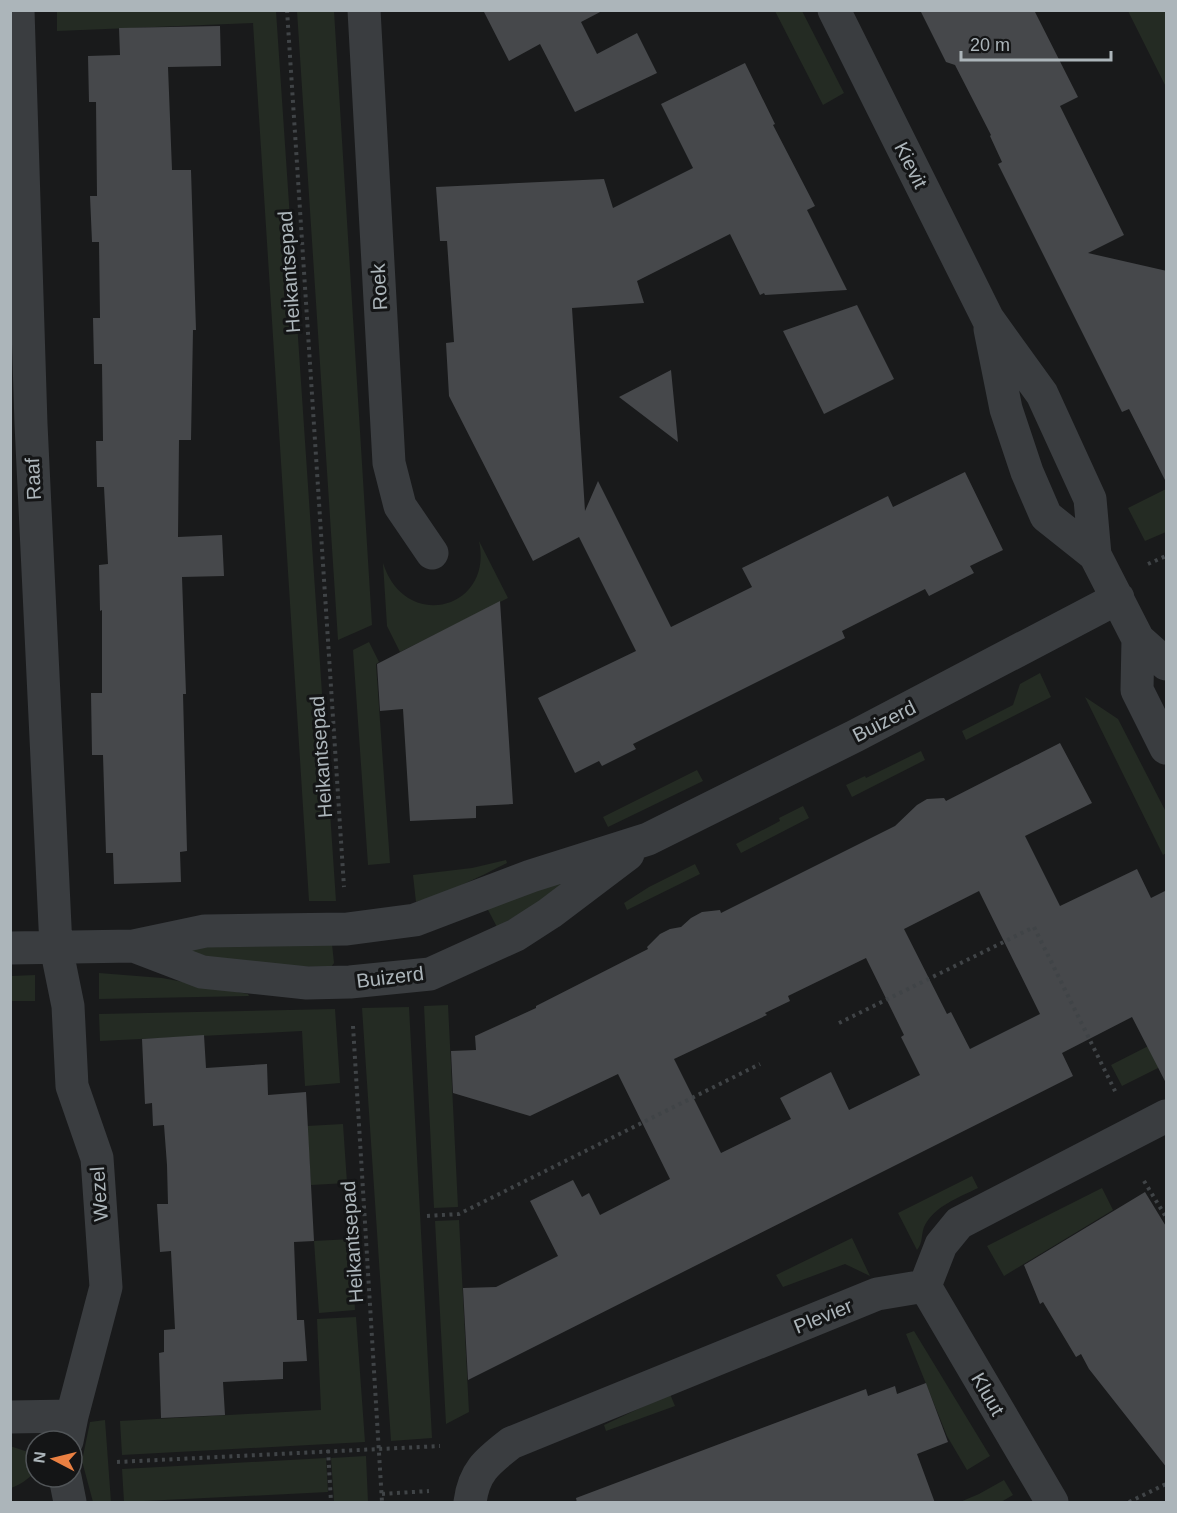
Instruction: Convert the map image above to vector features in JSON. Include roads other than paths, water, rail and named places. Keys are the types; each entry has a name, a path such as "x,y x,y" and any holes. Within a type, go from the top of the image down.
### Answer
{"street":[{"name":"Raaf","path":"18,10 21,424 56,947"},
{"name":"Roek","path":"364,10 389,463 400,506 432,553"},
{"name":"Kievit","path":"834,10 988,319 1042,394 1089,499 1095,555 1138,639 1167,664"},
{"name":"Kievit","path":"988,319 1006,409 1027,472 1046,516 1095,555"},
{"name":"Buizerd","path":"10,948 134,946 205,931 347,929 415,920 531,876 648,838 855,736 1118,598"},
{"name":"Kievit","path":"1138,639 1137,690 1167,748"},
{"name":"Buizerd","path":"134,946 202,972 307,983 350,982 430,974 516,935 550,913 648,838"},
{"name":"Wezel","path":"56,947 68,1006 72,1086 97,1158 106,1287 69,1428"},
{"path":"925,1286 941,1245 959,1223 1167,1116"},
{"name":"Plevier","path":"470,1503 472,1485 485,1464 511,1443 877,1294 925,1286"},
{"name":"Kluut","path":"925,1286 1052,1503"},
{"path":"10,1417 69,1428"}]}
